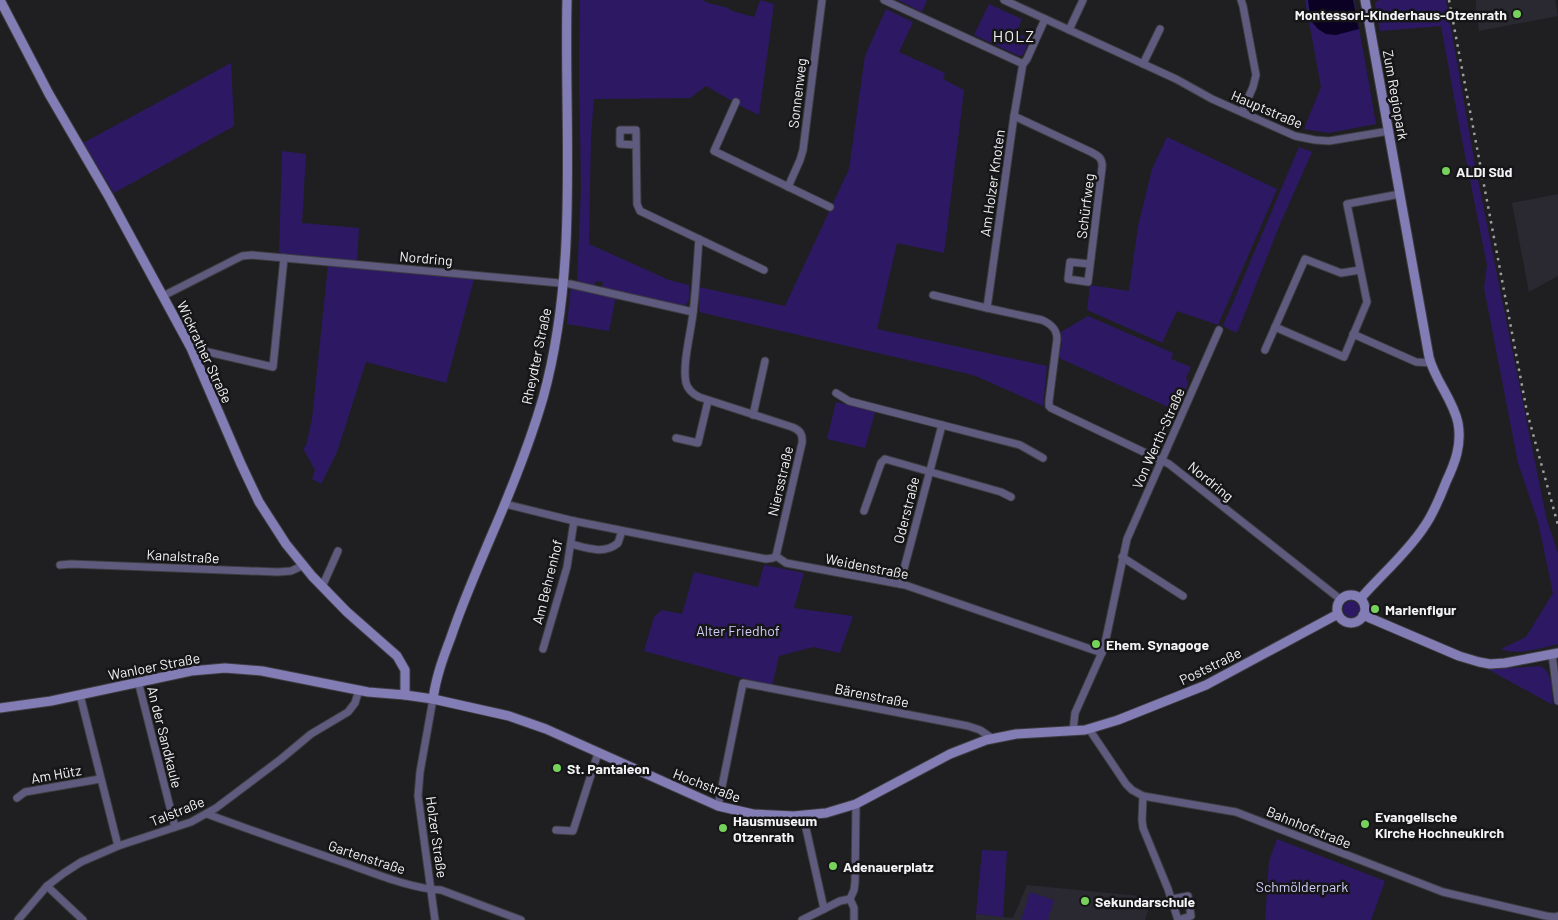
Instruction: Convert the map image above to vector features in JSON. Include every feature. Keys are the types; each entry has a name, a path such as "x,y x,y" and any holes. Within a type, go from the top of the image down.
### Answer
{"street":[{"name":"Wickrather Straße","path":"0,0 57,108 104,189 191,348 240,464 259,502 281,538 302,566 397,656 404,670 405,695"},
{"name":"Rheydter Straße","path":"433,699 440,667 466,596 506,504 529,440 546,386 554,347 564,283 568,191 567,0"},
{"name":"Sonnenweg","path":"788,186 802,153 822,0"},
{"path":"884,0 1023,63 1027,59 1045,20"},
{"name":"Hauptstraße","path":"1004,0 1144,64 1212,99 1289,134 1315,140 1342,140 1389,132"},
{"path":"1069,30 1083,0"},
{"path":"1240,0 1243,6 1256,75 1254,87 1242,112"},
{"name":"Zum Regiopark","path":"1360,598 1424,528 1456,458 1459,438 1452,404 1431,363 1366,0"},
{"path":"1144,64 1160,29"},
{"name":"Am Holzer Knoten","path":"987,308 1023,63"},
{"path":"736,102 714,151 830,207"},
{"name":"Schürfweg","path":"1014,116 1091,152 1102,160 1090,264"},
{"path":"636,145 638,209 764,270"},
{"path":"1276,327 1344,357 1367,302 1347,204 1400,194"},
{"name":"Niersstraße","path":"699,239 688,348 686,380 688,387 694,394 708,401 794,428 800,432 802,438 776,556"},
{"name":"Nordring","path":"163,296 244,256 252,255 564,283 693,312"},
{"path":"191,348 273,367 284,258"},
{"path":"1265,350 1305,259 1341,273 1360,270"},
{"path":"934,295 987,308"},
{"name":"Nordring","path":"987,308 1042,320 1055,330 1058,339 1049,401 1050,407 1176,469 1340,599"},
{"name":"Von Werth-Straße","path":"1073,731 1075,713 1102,653 1122,557 1129,534 1219,330"},
{"path":"1354,334 1416,362 1431,363"},
{"path":"753,414 765,361"},
{"path":"836,394 849,401 1020,445 1043,458"},
{"path":"676,438 698,443 708,401"},
{"name":"Oderstraße","path":"900,584 942,425"},
{"name":"Oderstraße","path":"864,511 884,459 1001,492 1011,497"},
{"name":"Weidenstraße","path":"506,504 622,531 766,559 776,556 786,563 900,584 1102,653"},
{"name":"Am Behrenhof","path":"543,649 566,570 574,521"},
{"path":"571,544 596,550 606,550 618,544 622,531"},
{"path":"322,587 338,551"},
{"path":"1122,557 1183,596"},
{"name":"Kanalstraße","path":"60,566 71,564 149,566 278,572 291,571 302,566"},
{"path":"1349,595 1360,598 1365,607 1364,615 1360,620 1352,623 1343,620 1338,614 1337,605 1340,599 1349,595"},
{"name":"Poststraße","path":"1089,729 1128,716 1200,687 1338,614"},
{"path":"1364,615 1459,656 1479,662 1499,663 1555,653 1558,701"},
{"name":"Wanloer Straße","path":"0,708 80,695 181,672 225,668 274,673 359,690 433,699"},
{"name":"An der Sandkaule","path":"138,681 175,827"},
{"name":"Bärenstraße","path":"718,806 743,683 968,726 980,730 993,739"},
{"name":"Talstraße","path":"18,920 47,886 81,862 118,846 207,814 254,780 306,737 348,712 355,704 359,690"},
{"name":"Am Hütz","path":"80,695 118,846"},
{"name":"Hochstraße","path":"433,699 516,718 546,729 718,806 741,812 780,817 826,813 856,804 950,754 993,739 1022,734 1089,729"},
{"name":"Holzer Straße","path":"433,699 418,791 435,920"},
{"name":"Bahnhofstraße","path":"1089,729 1124,782 1132,790 1143,796 1236,812 1443,892 1546,918 1558,916"},
{"path":"556,830 573,831 598,753"},
{"name":"Am Hütz","path":"17,798 25,792 100,778"},
{"path":"1143,796 1143,828 1172,899 1178,920 1191,916 1188,896 1172,899"},
{"path":"854,920 854,908 850,899 855,884 856,804"},
{"name":"Gartenstraße","path":"207,814 360,868 431,890 442,890 520,920"},
{"path":"803,815 824,909"},
{"path":"47,886 83,920"},
{"path":"802,920 840,900 850,899"}],"shaded area":[{"path":"1308,0 1353,0 1359,29 1336,35 1326,34 1311,21"},
{"name":"Montessori-Kinderhaus-Otzenrath","path":"1476,0 1555,0 1558,16 1479,31"},
{"path":"1558,194 1558,276 1529,292 1512,203"},
{"name":"Sekundarschule","path":"1027,885 1149,897 1150,905 1145,920 976,920 976,914 1013,918"}],"green space":[{"path":"580,0 704,0 705,2 754,17 760,0 774,4 759,115 706,86 690,98 594,99 591,135 589,244 669,280 689,285 689,299 686,305 682,306 602,287 603,282 596,281 594,286 577,282 581,190"},
{"path":"898,0 927,0 922,12"},
{"path":"1305,0 1354,0 1376,124 1329,133 1304,129 1321,87"},
{"path":"1379,0 1446,0 1475,165 1515,364 1547,521 1558,553 1558,644 1522,652 1501,649 1526,637 1553,593 1538,522 1518,463 1484,288 1487,265 1441,26 1380,31 1375,3"},
{"path":"989,4 1022,19 1016,33 1030,39 1023,55 1019,56 974,35"},
{"path":"886,9 913,22 899,52 945,73 943,79 964,90 944,253 897,243 877,329 1047,366 1043,406 969,374 699,312 699,287 785,306 849,169 865,56"},
{"path":"231,63 234,126 114,193 83,143"},
{"path":"1167,137 1277,189 1218,325 1177,311 1162,343 1087,310 1090,285 1129,291 1138,226 1152,169"},
{"path":"1299,147 1312,152 1280,224 1237,333 1223,326"},
{"path":"282,151 306,154 302,223 359,228 357,261 279,255"},
{"path":"328,265 474,279 446,383 366,362 337,452 321,484 312,479 315,470 303,448 306,446 312,419"},
{"path":"571,287 616,296 609,331 567,324"},
{"path":"1088,316 1173,353 1171,359 1191,367 1186,377 1188,384 1175,410 1059,358 1062,340 1061,332"},
{"path":"836,402 875,412 865,448 827,439"},
{"name":"Alter Friedhof","path":"764,565 804,573 794,608 853,616 840,653 813,647 779,656 772,686 644,651 654,617 662,610 682,614 694,572 758,587"},
{"path":"1351,601 1357,603 1359,609 1357,615 1351,617 1345,615 1343,609 1345,603"},
{"path":"1540,666 1550,677 1553,705 1484,667 1511,668"},
{"name":"Schmölderpark","path":"1277,839 1385,881 1371,920 1265,920 1269,861"},
{"path":"982,850 1007,851 1003,917 976,914"},
{"path":"1030,892 1054,900 1048,920 1021,920"}],"railway":[{"path":"1449,0 1527,412 1558,525"}],"place":[{"name":"Montessori-Kinderhaus-Otzenrath","path":"1517,14"},
{"name":"ALDI Süd","path":"1446,171"},
{"name":"Marienfigur","path":"1375,609"},
{"name":"Ehem. Synagoge","path":"1096,644"},
{"name":"St. Pantaleon","path":"557,768"},
{"name":"Evangelische Kirche Hochneukirch","path":"1365,824"},
{"name":"Hausmuseum Otzenrath","path":"723,828"},
{"name":"Adenauerplatz","path":"833,866"},
{"name":"Sekundarschule","path":"1085,901"}],"district":[{"name":"HOLZ","path":"1014,35"}]}
